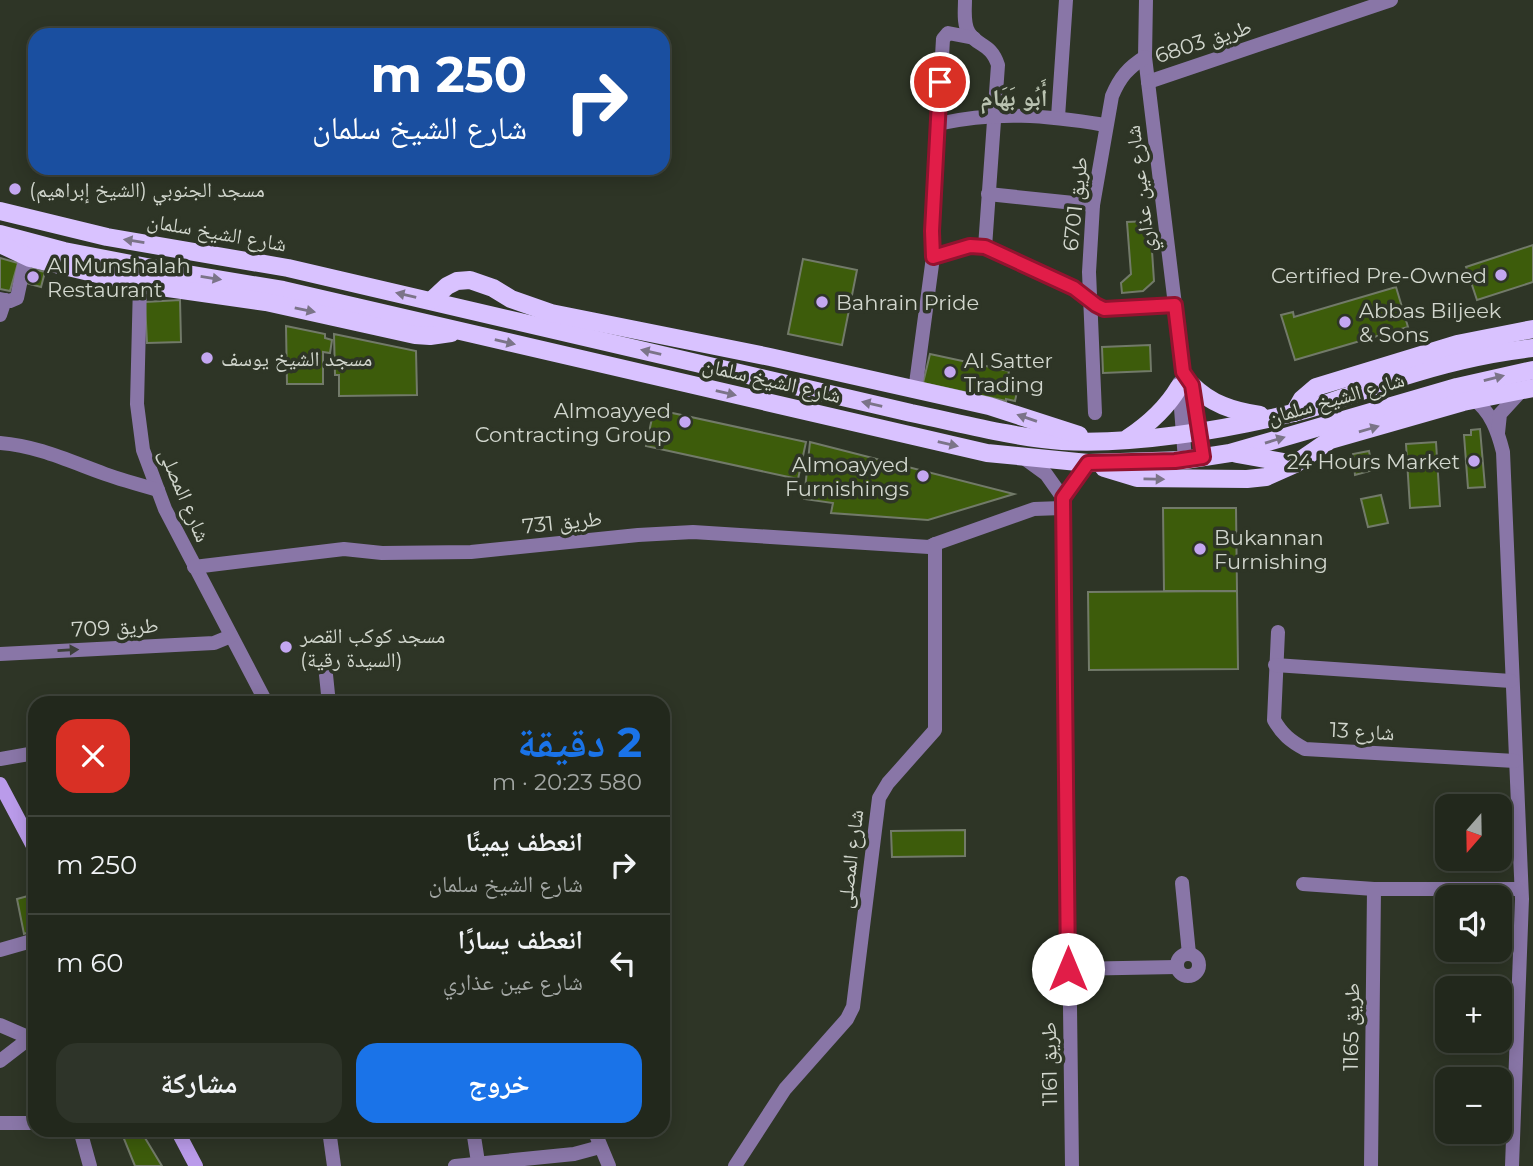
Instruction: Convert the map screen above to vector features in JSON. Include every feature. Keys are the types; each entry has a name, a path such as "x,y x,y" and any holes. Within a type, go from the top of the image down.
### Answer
{"main road":[{"name":"شارع الشيخ سلمان","path":"0,211 107,237 288,268 911,413 1063,441 1127,439 1200,432 1294,413 1302,399 1315,387 1412,365 1533,348"},
{"name":"شارع الشيخ سلمان","path":"0,234 64,251 283,290 987,453 1024,458 1088,463 1194,458 1230,453 1457,387 1533,370"},
{"path":"0,244 26,256 139,284 266,302 415,335 443,335 458,330"},
{"path":"432,300 447,286 457,281 470,281 551,313 770,357 1013,412 1092,440"},
{"path":"1412,365 1457,344 1533,329"},
{"path":"1127,439 1147,425 1164,408 1184,381 1207,398 1229,409 1270,417"},
{"path":"1088,463 1137,478 1266,477 1295,464 1330,440 1473,399 1528,388"},
{"path":"1230,453 1295,464"}],"street":[{"path":"965,0 966,25 974,38 991,51 998,65 985,247"},
{"path":"1058,117 1066,0"},
{"name":"شارع عين عذاري","path":"1146,0 1145,57 1184,381 1182,435 1194,458"},
{"name":"طريق 6803","path":"1148,82 1391,0"},
{"path":"915,391 933,257 937,124 944,36 951,33 974,38"},
{"name":"طريق 6701","path":"1095,413 1089,300 1093,205 1112,96 1118,80 1127,69 1145,57"},
{"path":"937,124 994,115 1058,117 1105,125"},
{"path":"989,194 1093,205"},
{"path":"933,257 970,246 985,247 1074,288 1104,309 1175,305"},
{"path":"0,315 2,299 12,301 17,298 26,256"},
{"name":"شارع المصلى","path":"139,284 137,404 143,450 158,490 194,567 263,696"},
{"name":"شارع عين عذاري","path":"1184,381 1200,432 1194,458"},
{"path":"1498,434 1500,414 1528,388"},
{"path":"1473,399 1486,411 1498,434 1503,452 1511,681 1525,896 1526,1003 1513,1166"},
{"path":"0,443 24,445 55,454 158,490"},
{"path":"1024,458 1046,474 1062,503"},
{"path":"935,544 1034,509 1062,503 1088,463"},
{"name":"طريق 1161","path":"1062,503 1072,1166"},
{"name":"طريق 731","path":"194,567 344,549 382,553 471,552 693,532 929,547 935,544"},
{"name":"شارع المصلى","path":"735,1166 785,1090 847,1019 853,1007 879,798 888,783 932,734 936,723 935,544"},
{"name":"شارع 13","path":"1278,632 1274,720 1281,733 1291,742 1305,749 1515,761"},
{"name":"طريق 709","path":"0,654 214,643 232,636"},
{"path":"325,665 328,696"},
{"path":"1275,666 1511,681"},
{"path":"0,759 28,753"},
{"path":"0,784 28,837"},
{"path":"1068,969 1177,967 1187,976 1194,974 1199,962 1195,956 1189,954 1182,883"},
{"path":"1303,884 1525,896"},
{"name":"طريق 1165","path":"1371,1166 1374,889"},
{"path":"0,950 28,942"},
{"path":"0,1025 28,1035"},
{"path":"0,1061 28,1039"},
{"path":"0,1123 28,1123"},
{"path":"82,1137 90,1166"},
{"path":"181,1137 196,1166"},
{"path":"330,1137 334,1166"},
{"path":"473,1137 478,1162"},
{"path":"596,1137 609,1166"},
{"path":"455,1166 478,1162 573,1160 600,1147"}],"building":[{"path":"1150,221 1154,281 1143,291 1122,293 1121,283 1131,274 1127,222"},
{"name":"Certified Pre-Owned","path":"1533,245 1533,282 1477,300 1466,267"},
{"path":"0,258 18,263 10,291 0,289"},
{"name":"Bahrain Pride","path":"803,259 857,270 842,345 788,334"},
{"name":"Al Munshalah Restaurant","path":"25,267 45,272 41,287 22,282"},
{"name":"Abbas Biljeek & Sons","path":"1396,287 1408,327 1295,360 1281,315 1293,312 1294,317"},
{"path":"180,300 181,342 147,343 145,302"},
{"path":"286,326 325,334 325,338 332,340 330,353 323,352 323,384 287,384"},
{"path":"334,334 416,351 417,395 339,396 339,375 335,375"},
{"path":"1150,345 1151,371 1103,373 1102,347"},
{"path":"930,354 1009,371 1005,389 1017,392 1015,401 923,383"},
{"path":"654,409 806,442 798,479 646,446"},
{"name":"24 Hours Market","path":"1480,429 1485,487 1468,488 1464,435 1471,435 1471,430"},
{"path":"810,442 1014,494 928,520 831,513 833,503 804,499"},
{"path":"1436,442 1440,506 1410,508 1406,444"},
{"path":"1369,451 1373,470 1355,475 1353,454"},
{"path":"1381,495 1388,523 1368,527 1361,499"},
{"name":"Bukannan Furnishing","path":"1163,508 1236,508 1237,591 1164,591"},
{"path":"1237,591 1238,669 1089,670 1088,592"},
{"path":"965,830 965,856 892,857 891,831"},
{"path":"28,896 28,933 24,934 17,899"},
{"path":"123,1137 144,1137 162,1166 135,1166"}],"place":[{"name":"مسجد الجنوبي (الشيخ إبراهيم)","path":"15,189"},
{"name":"Certified Pre-Owned","path":"1501,275"},
{"name":"Al Munshalah Restaurant","path":"33,277"},
{"name":"Bahrain Pride","path":"822,302"},
{"name":"Abbas Biljeek & Sons","path":"1345,322"},
{"name":"مسجد الشيخ يوسف","path":"207,358"},
{"name":"Al Satter Trading","path":"950,372"},
{"name":"Almoayyed Contracting Group","path":"685,422"},
{"name":"24 Hours Market","path":"1474,461"},
{"name":"Almoayyed Furnishings","path":"923,476"},
{"name":"Bukannan Furnishing","path":"1200,549"},
{"name":"مسجد كوكب القصر (السيدة رقية)","path":"286,647"}],"district":[{"name":"أَبُو بَهَام","path":"1014,97"}],"route":[{"path":"940,82 933,257 970,246 985,247 1074,288 1104,309 1175,305 1183,372 1192,385 1200,432 1203,457 1175,461 1088,463 1063,498 1068,969"}]}
